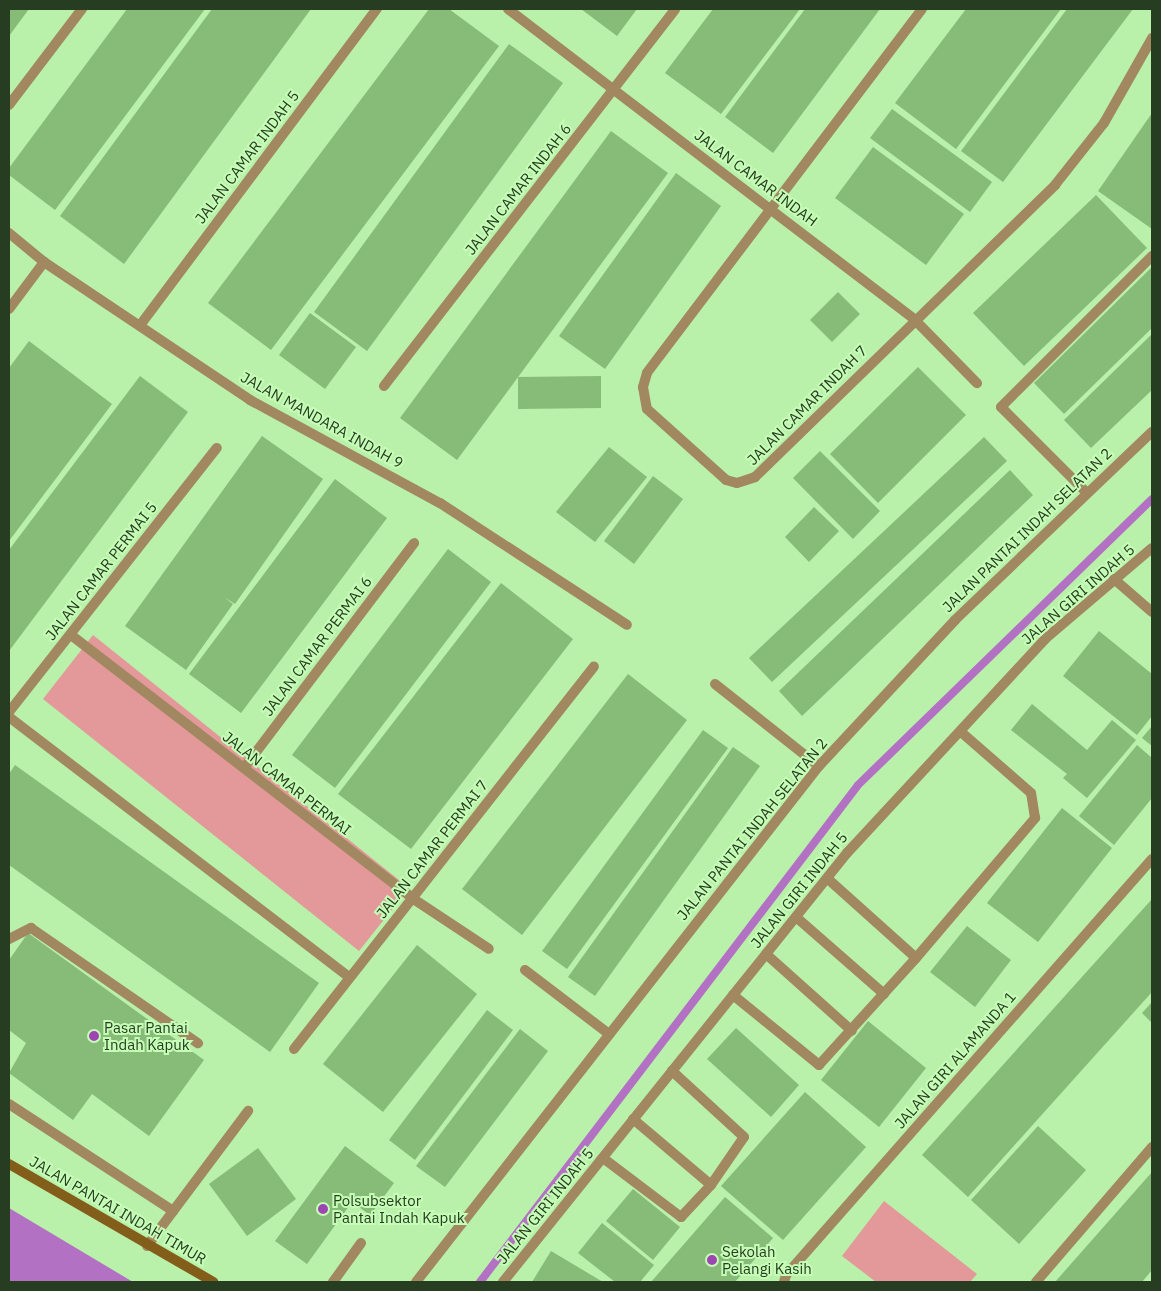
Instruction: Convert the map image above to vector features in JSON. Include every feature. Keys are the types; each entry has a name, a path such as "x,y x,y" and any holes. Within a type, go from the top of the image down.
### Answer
{"main road":[{"name":"JALAN PANTAI INDAH TIMUR","path":"9,1164 147,1246 213,1282"}],"street":[{"path":"9,105 82,9"},
{"name":"JALAN CAMAR INDAH 5","path":"140,324 377,9"},
{"name":"JALAN CAMAR INDAH","path":"508,9 613,90 770,206 914,320 977,383"},
{"name":"JALAN CAMAR INDAH 6","path":"384,386 675,9"},
{"name":"JALAN CAMAR INDAH 7","path":"922,9 770,206 647,373 643,387 647,409 726,480 737,482 754,477 1055,185 1104,124 1152,38"},
{"name":"JALAN MANDARA INDAH 9","path":"9,233 44,262 140,324 250,400 440,503 627,625"},
{"path":"1086,492 1001,407 1152,256"},
{"path":"9,309 44,262"},
{"name":"JALAN PANTAI INDAH SELATAN 2","path":"416,1282 819,766 955,620 1086,492 1152,432"},
{"name":"JALAN CAMAR PERMAI 5","path":"9,712 217,448"},
{"name":"JALAN CAMAR PERMAI 6","path":"244,768 414,543"},
{"name":"JALAN GIRI INDAH 5","path":"503,1282 828,879 1045,639 1114,579 1152,550"},
{"path":"1114,579 1152,612"},
{"name":"JALAN CAMAR PERMAI","path":"71,635 412,898 489,949"},
{"name":"JALAN CAMAR PERMAI 7","path":"294,1049 594,667"},
{"path":"715,684 819,766"},
{"path":"9,717 349,977"},
{"path":"733,995 819,1065 852,1031 916,958 1035,818 1031,793 960,731"},
{"name":"JALAN GIRI ALAMANDA 1","path":"784,1282 786,1274 1152,859"},
{"path":"828,879 916,958"},
{"path":"796,917 884,994"},
{"path":"9,940 31,928 198,1043"},
{"path":"766,954 852,1031"},
{"path":"525,970 608,1034"},
{"path":"603,1158 681,1217 712,1185 744,1137 672,1071"},
{"path":"9,1104 173,1211"},
{"path":"147,1246 248,1111"},
{"path":"634,1119 712,1185"},
{"path":"1036,1282 1152,1147"},
{"path":"333,1282 361,1243"}],"shaded area":[{"path":"93,635 409,888 359,951 43,699"},
{"path":"884,1201 977,1274 970,1282 876,1282 842,1256"},
{"path":"9,1208 133,1282 9,1282"}],"building":[{"path":"9,9 29,9 9,36"},
{"path":"127,9 205,9 55,210 9,175 9,168"},
{"path":"212,9 311,9 124,264 60,216"},
{"path":"429,9 449,9 499,46 271,350 208,303"},
{"path":"581,9 637,9 617,36"},
{"path":"713,9 800,9 721,114 665,73"},
{"path":"805,9 880,9 773,153 725,117"},
{"path":"966,9 1061,9 956,149 895,103"},
{"path":"1067,9 1133,9 1003,182 961,151"},
{"path":"509,44 563,83 367,351 314,312"},
{"path":"892,109 992,182 970,212 870,138"},
{"path":"1152,113 1152,229 1098,191"},
{"path":"611,131 668,173 457,460 400,418"},
{"path":"873,147 964,214 926,265 835,198"},
{"path":"676,173 721,206 605,369 559,336"},
{"path":"1096,195 1147,248 1024,366 973,313"},
{"path":"1152,267 1152,328 1064,414 1034,383"},
{"path":"838,292 860,314 832,342 810,320"},
{"path":"310,313 356,347 325,389 279,355"},
{"path":"1152,334 1152,390 1091,448 1064,420"},
{"path":"29,341 112,404 9,541 9,368"},
{"path":"918,367 966,415 878,503 830,454"},
{"path":"140,376 188,412 9,651 9,550"},
{"path":"601,376 601,408 518,409 518,377"},
{"path":"262,436 323,479 235,604 224,597 233,604 186,670 125,626"},
{"path":"984,437 1007,461 772,682 749,658"},
{"path":"609,447 647,477 595,542 556,512"},
{"path":"820,451 880,511 853,539 793,478"},
{"path":"1010,470 1033,495 802,716 779,691"},
{"path":"653,476 683,499 634,564 604,541"},
{"path":"335,479 387,518 241,713 189,674"},
{"path":"814,507 839,531 809,562 785,537"},
{"path":"448,549 491,582 335,788 292,755"},
{"path":"501,583 573,639 411,849 338,794"},
{"path":"1099,631 1152,674 1152,716 1137,735 1063,676"},
{"path":"628,674 687,720 522,935 462,889"},
{"path":"1032,704 1087,750 1112,720 1136,740 1087,798 1063,778 1067,774 1011,730"},
{"path":"1152,726 1152,746 1142,738"},
{"path":"703,730 728,748 567,969 542,951"},
{"path":"1137,745 1152,758 1152,798 1114,845 1079,816"},
{"path":"733,747 760,766 595,996 568,977"},
{"path":"15,765 319,983 270,1052 9,865 9,774"},
{"path":"1062,808 1112,848 1038,942 987,903"},
{"path":"1152,899 1152,992 968,1197 922,1155"},
{"path":"967,926 1011,960 975,1007 930,972"},
{"name":"Pasar Pantai Indah Kapuk","path":"28,933 204,1060 149,1136 92,1094 73,1120 9,1073 26,1043 9,1030 9,960"},
{"path":"417,945 477,994 383,1112 323,1064"},
{"path":"1152,1002 1152,1023 1142,1013"},
{"path":"487,1010 513,1030 415,1160 389,1140"},
{"path":"868,1021 926,1068 879,1127 821,1080"},
{"path":"736,1028 799,1085 771,1117 707,1059"},
{"path":"520,1029 548,1051 445,1187 416,1166"},
{"path":"805,1092 866,1147 783,1240 721,1186"},
{"path":"1038,1126 1086,1170 1019,1244 971,1200"},
{"name":"Polsubsektor Pantai Indah Kapuk","path":"345,1146 394,1183 370,1215 352,1202 307,1264 275,1241"},
{"path":"258,1148 296,1199 247,1236 209,1184"},
{"path":"1152,1172 1152,1270 1142,1282 1055,1282"},
{"path":"633,1189 680,1227 653,1260 606,1221"},
{"name":"Sekolah Pelangi Kasih","path":"725,1197 773,1238 735,1282 651,1282"},
{"path":"602,1223 654,1265 640,1282 615,1282 578,1253"},
{"path":"551,1251 603,1282 532,1282"}],"waterway":[{"path":"480,1282 858,785 1152,499"}],"place":[{"name":"Pasar Pantai Indah Kapuk","path":"94,1036"},
{"name":"Polsubsektor Pantai Indah Kapuk","path":"323,1209"},
{"name":"Sekolah Pelangi Kasih","path":"712,1260"}]}
